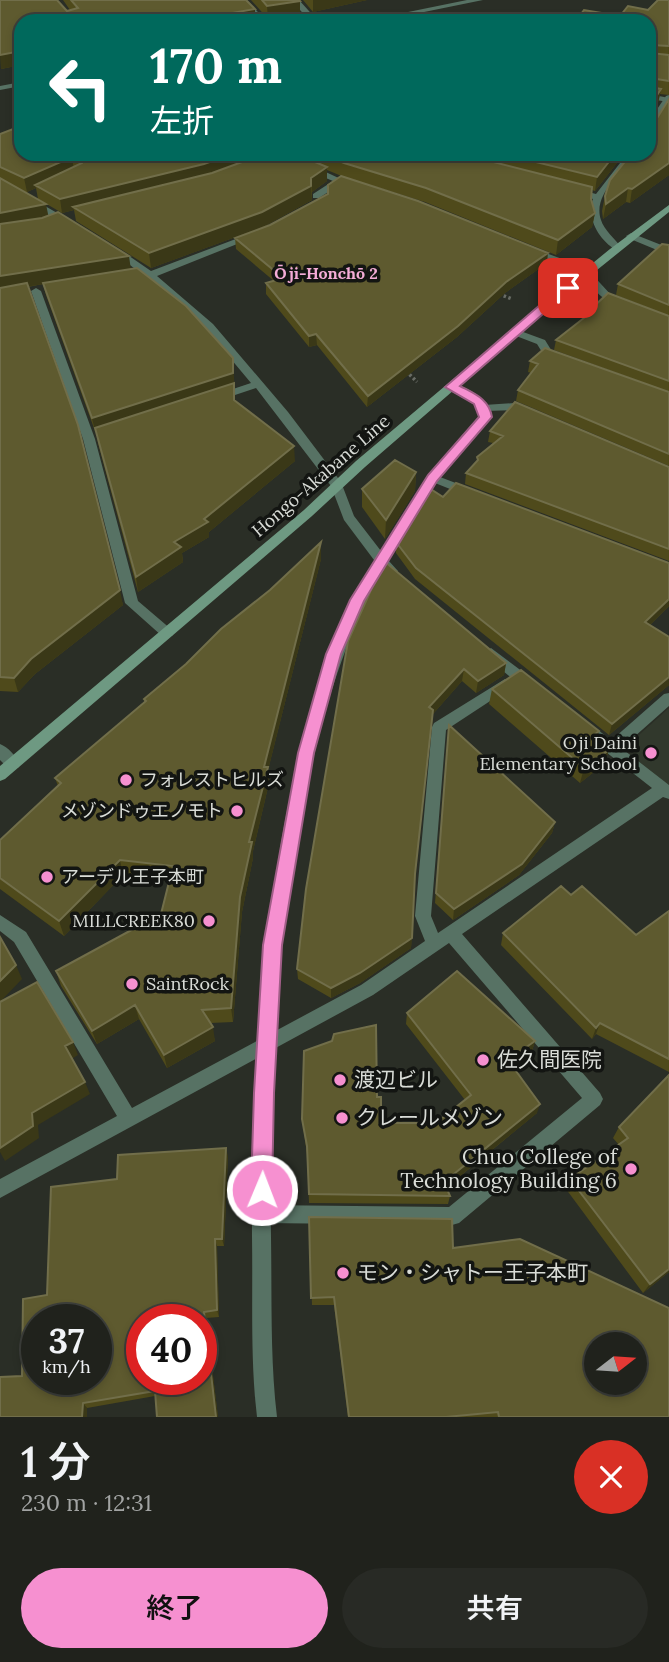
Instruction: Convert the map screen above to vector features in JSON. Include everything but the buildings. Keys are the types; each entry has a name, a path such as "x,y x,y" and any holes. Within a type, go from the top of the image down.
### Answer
{"main road":[{"name":"Hongo-Akabane Line","path":"0,775 308,513 515,332 616,247 669,208"}],"street":[{"path":"243,0 256,14"},
{"path":"295,0 308,14"},
{"path":"403,14 480,0"},
{"path":"656,117 668,99"},
{"path":"616,247 595,218 598,197 626,161"},
{"path":"299,164 344,182 314,201"},
{"path":"0,183 82,232"},
{"path":"560,188 598,197"},
{"path":"26,198 37,194"},
{"path":"129,276 149,274 267,231"},
{"path":"631,236 669,252"},
{"path":"103,244 149,274 209,326 337,485 348,517 381,561 402,579"},
{"path":"516,245 562,262"},
{"path":"585,273 608,298 632,308"},
{"path":"49,289 30,292 89,439 132,603 167,633"},
{"path":"515,332 541,342 549,355 575,364"},
{"path":"204,402 258,384"},
{"path":"267,1417 264,1390 261,1214 266,1046 273,945 306,753 333,654 357,600 432,478 485,417 484,408 470,396 451,387"},
{"path":"484,408 515,406 539,416"},
{"path":"89,439 102,435"},
{"path":"432,478 484,498"},
{"path":"475,640 537,690"},
{"path":"433,943 423,915 439,727 518,675"},
{"path":"611,749 669,698"},
{"path":"0,1189 128,1117 367,990 433,943 666,791 576,721"},
{"path":"0,750 13,764"},
{"path":"0,922 20,937 128,1117"},
{"path":"261,1214 452,1216 594,1099 451,933"}],"path":[{"path":"488,289 512,299"},
{"path":"403,367 417,382"}],"shaded area":[{"name":"Oji Daini Elementary School","path":"669,708 669,785 637,763 630,743"}],"place":[{"name":"Oji Daini Elementary School","path":"651,753"},
{"name":"フォレストヒルズ","path":"126,780"},
{"name":"メゾンドゥエノモト","path":"237,811"},
{"name":"アーデル王子本町","path":"47,877"},
{"name":"MILLCREEK80","path":"209,921"},
{"name":"SaintRock","path":"132,984"},
{"name":"佐久間医院","path":"483,1060"},
{"name":"渡辺ビル","path":"340,1080"},
{"name":"クレールメゾン","path":"342,1118"},
{"name":"Chuo College of Technology Building 6","path":"631,1169"},
{"name":"モン・シャトー王子本町","path":"343,1273"}],"district":[{"name":"Ōji-Honchō 2","path":"326,273"}],"route":[{"path":"262,1190 264,1093 273,945 306,753 333,654 357,600 432,478 485,417 484,408 478,401 451,387 568,288"}]}
